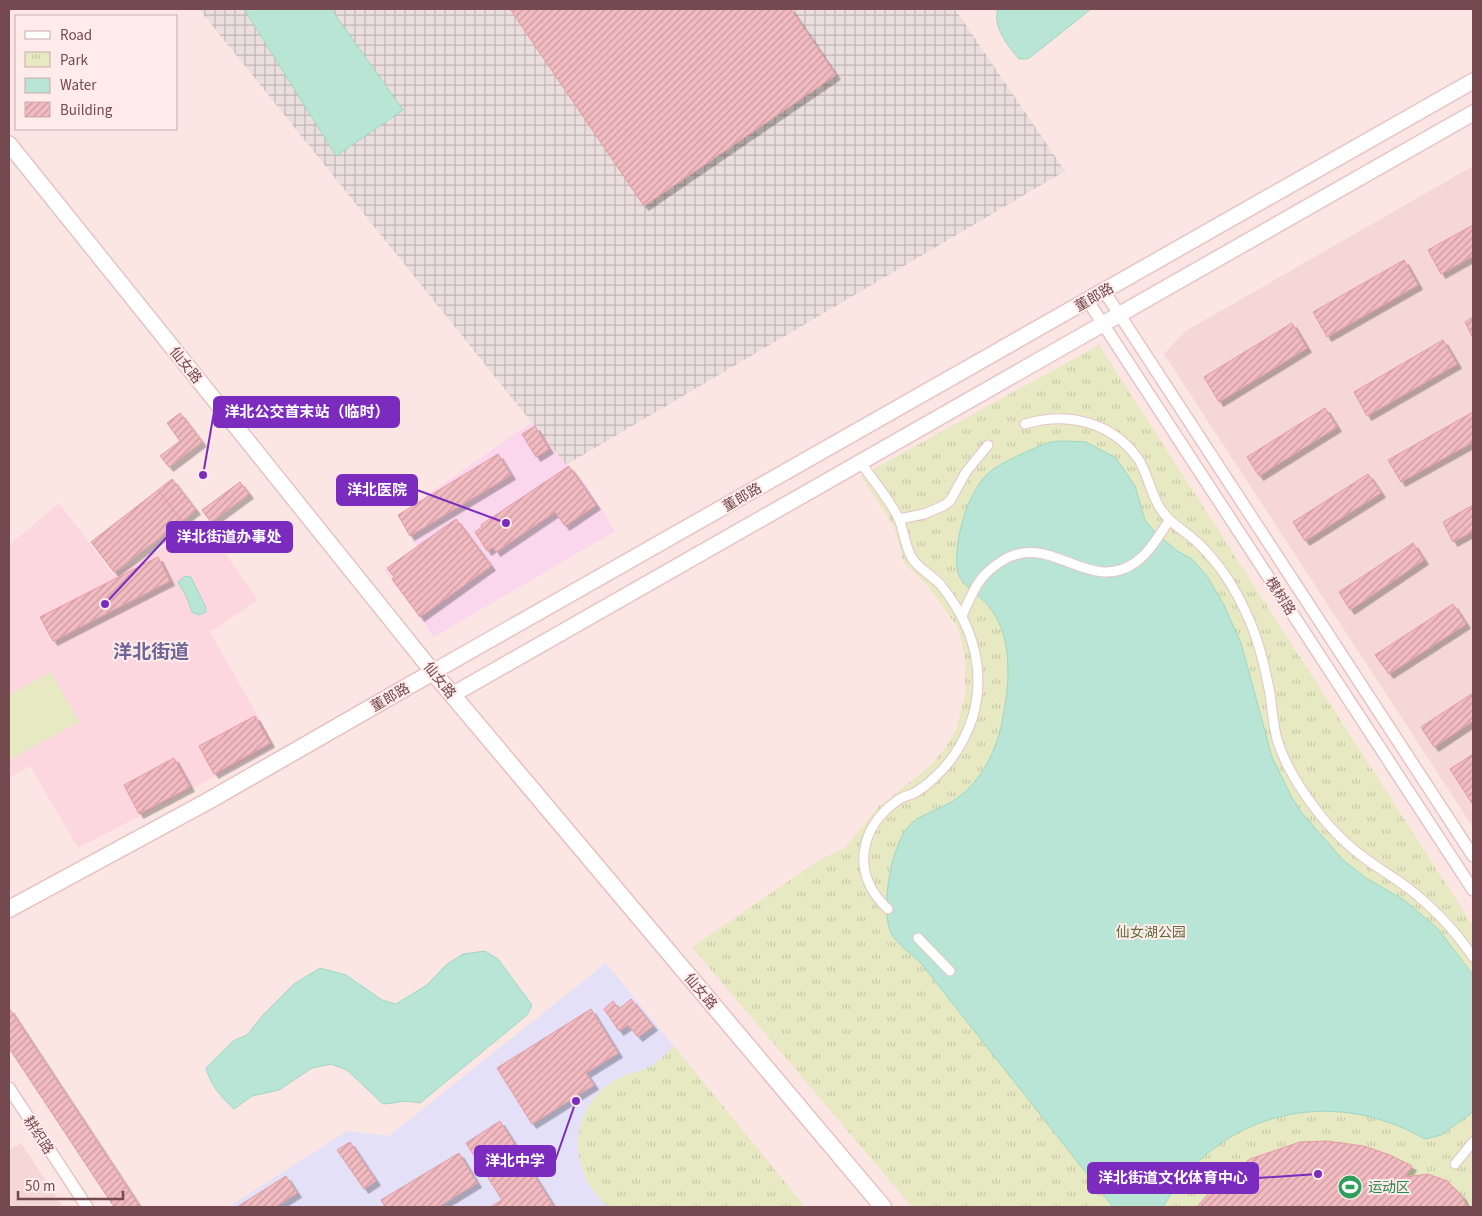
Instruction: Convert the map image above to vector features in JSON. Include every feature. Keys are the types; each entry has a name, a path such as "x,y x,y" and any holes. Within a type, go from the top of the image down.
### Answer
{"main road":[{"name":"仙女路","path":"434,672 883,1207"},
{"name":"董郎路","path":"9,909 210,800 434,672"}],"street":[{"name":"董郎路","path":"434,672 1473,81"},
{"name":"董郎路","path":"452,695 1473,113"},
{"name":"仙女路","path":"9,144 434,672"},
{"name":"槐树路","path":"1104,291 1473,856"},
{"name":"槐树路","path":"1088,301 1473,890"},
{"path":"1025,424 1051,418 1091,423 1109,431 1126,445 1139,460 1158,505 1169,521 1201,546 1232,587 1247,613 1260,644 1276,734 1289,768 1307,798 1329,826 1354,850 1398,881 1439,914 1458,935 1473,957"},
{"path":"899,519 924,514 943,506 950,500 966,472 988,445"},
{"path":"860,462 899,519 912,559 940,584 962,616 973,643 976,668 977,696 972,717 959,748 938,775 890,806 871,830 863,858 865,876 875,896 886,908"},
{"path":"962,616 986,573 1006,558 1019,553 1044,553 1087,570 1111,572 1135,563 1148,552 1169,521"},
{"path":"918,938 950,971"},
{"name":"耕织路","path":"9,1088 87,1207"},
{"path":"1455,1164 1473,1142"}],"shaded area":[{"path":"199,9 955,9 1065,171 566,465"},
{"path":"1473,166 1473,827 1164,354 1184,332"},
{"path":"532,422 566,465 584,482 615,531 434,637 384,570 417,547 398,515"},
{"path":"59,503 113,574 205,525 258,600 210,632 275,746 78,848 30,766 9,778 9,545"},
{"path":"606,963 805,1207 228,1207 347,1131 389,1136"},
{"path":"21,1143 63,1207 9,1207 9,1150"}],"green space":[{"name":"仙女湖公园","path":"1099,345 1473,926 1473,1207 912,1207 692,947 821,859 845,848 878,807 929,767 946,747 957,727 965,695 965,658 958,628 929,587 904,563 894,527 861,476"},
{"path":"51,672 79,722 9,760 9,695"},
{"path":"674,1046 805,1207 608,1207 596,1195 583,1173 579,1159 579,1131 589,1105 609,1084 623,1076 651,1066"}],"water":[{"path":"244,9 331,9 403,110 336,156"},
{"path":"998,9 1091,9 1028,59 1019,59 999,29 997,22"},
{"name":"仙女湖公园","path":"1068,441 1086,442 1116,458 1135,486 1145,520 1154,531 1177,551 1192,559 1207,576 1224,605 1241,643 1272,757 1292,798 1302,813 1343,860 1366,878 1404,900 1438,929 1473,975 1473,1112 1441,1135 1425,1139 1389,1122 1352,1113 1315,1111 1279,1117 1245,1129 1214,1148 1186,1174 1163,1207 1113,1207 920,962 893,937 888,922 887,892 893,858 899,843 905,831 913,822 953,801 970,787 984,769 998,738 1007,694 1008,659 1001,627 993,612 982,599 966,586 958,574 958,543 964,515 969,502 983,479 995,468 1045,444"},
{"path":"185,576 191,577 206,608 206,612 199,615 192,612 178,582"},
{"path":"485,951 498,959 532,1005 527,1015 420,1103 404,1101 383,1104 347,1070 331,1064 312,1068 279,1090 252,1096 234,1109 221,1096 211,1080 206,1068 233,1041 247,1035 263,1015 294,984 320,968 346,975 382,1000 396,1004 427,985 446,965 463,954"}],"building":[{"path":"510,9 791,9 836,75 644,206"},
{"path":"1473,225 1473,256 1441,274 1428,250"},
{"path":"1404,260 1418,285 1327,337 1313,312"},
{"path":"1473,317 1473,338 1465,322"},
{"path":"1292,323 1307,348 1219,402 1204,377"},
{"path":"1443,340 1457,364 1367,416 1354,392"},
{"path":"1325,408 1337,427 1259,476 1247,457"},
{"path":"1473,412 1473,442 1401,482 1388,460"},
{"path":"180,413 202,442 169,467 160,456 180,441 167,423"},
{"path":"535,426 549,449 536,457 522,434"},
{"path":"498,454 511,475 410,536 398,515"},
{"path":"569,466 596,505 565,526 555,512 496,552 493,547 487,551 475,532 482,527 481,525"},
{"path":"1368,474 1381,493 1305,541 1293,522"},
{"path":"172,479 196,510 182,521 158,490"},
{"path":"240,482 249,494 211,522 202,510"},
{"path":"158,490 182,521 114,572 91,542"},
{"path":"1473,505 1473,531 1453,542 1443,522"},
{"path":"456,519 491,566 420,617 392,579 394,577 387,568"},
{"path":"1413,543 1424,560 1350,610 1339,592"},
{"path":"158,557 170,581 53,641 40,617"},
{"path":"1453,604 1466,624 1389,674 1375,655"},
{"path":"1473,693 1473,721 1434,747 1421,727"},
{"path":"255,716 270,743 214,774 199,746"},
{"path":"1473,754 1473,805 1450,769"},
{"path":"174,758 190,787 139,814 124,785"},
{"path":"631,999 653,1026 638,1037 628,1025 619,1031 604,1009 613,1001 619,1009"},
{"path":"9,1008 140,1207 114,1207 9,1048"},
{"path":"591,1009 618,1053 586,1073 594,1085 532,1124 497,1068"},
{"path":"500,1121 554,1207 490,1207 502,1200 466,1143"},
{"path":"1326,1141 1364,1146 1390,1155 1412,1166 1405,1177 1428,1174 1447,1181 1462,1196 1467,1207 1300,1207 1300,1205 1294,1207 1197,1207 1214,1187 1250,1159 1300,1142"},
{"path":"350,1142 376,1181 364,1189 337,1150"},
{"path":"459,1153 477,1183 438,1207 385,1207 381,1200"},
{"path":"286,1176 297,1193 275,1207 237,1207"}],"place":[{"name":"洋北公交首末站（临时）","path":"203,475"},
{"name":"洋北医院","path":"506,523"},
{"name":"洋北街道办事处","path":"105,604"},
{"name":"洋北中学","path":"576,1101"},
{"name":"洋北街道文化体育中心","path":"1318,1174"},
{"name":"运动区","path":"1350,1187"}],"district":[{"name":"洋北街道","path":"151,651"}]}
